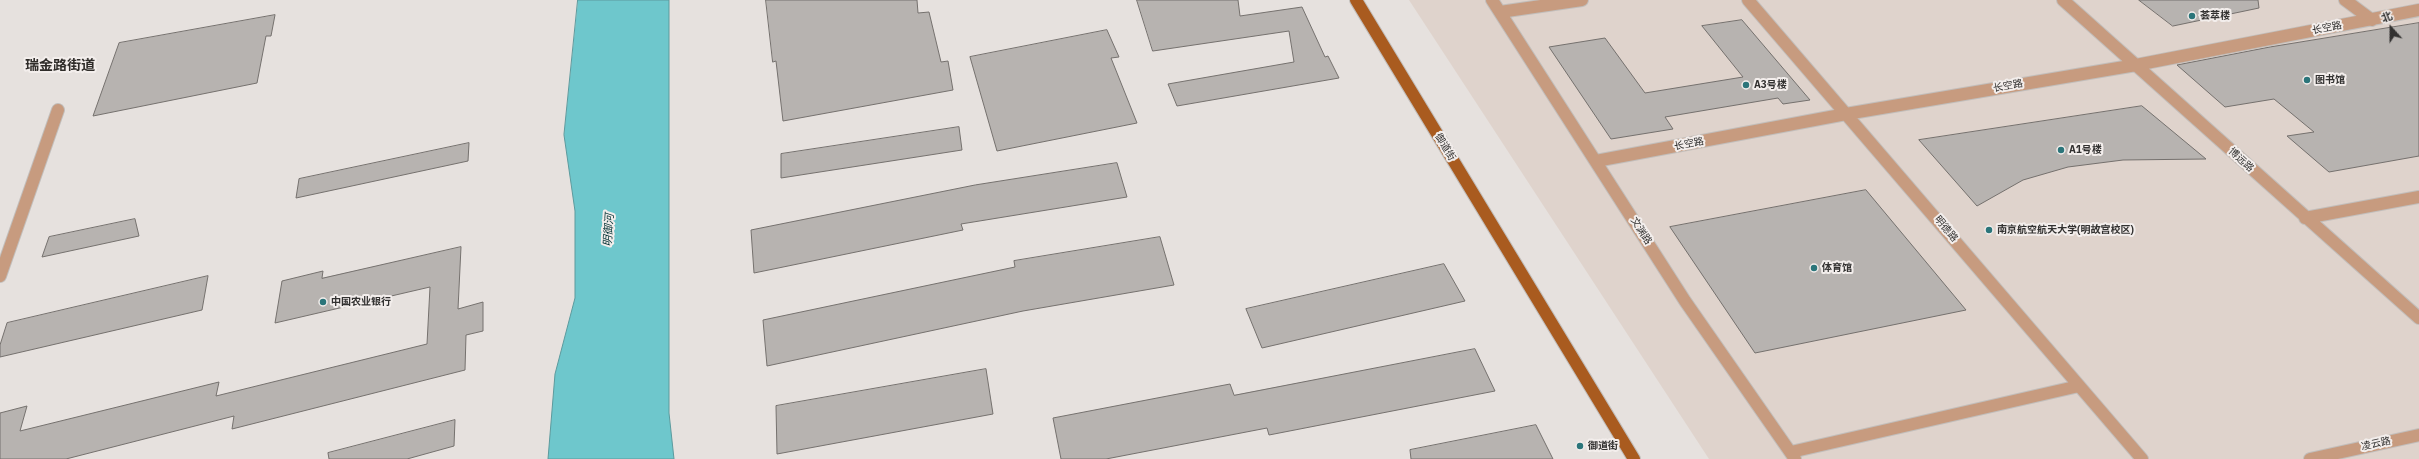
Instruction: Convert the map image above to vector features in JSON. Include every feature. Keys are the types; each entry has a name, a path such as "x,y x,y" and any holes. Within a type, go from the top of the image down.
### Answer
{"main road":[{"name":"御道街","path":"1356,0 1634,459"}],"lane":[{"name":"文渊路","path":"1492,0 1685,301 1793,456"},
{"path":"1500,12 1582,0"},
{"name":"明德路","path":"1748,0 2142,459"},
{"name":"博远路","path":"2063,0 2305,218 2419,318"},
{"path":"2345,0 2372,20"},
{"name":"长空路","path":"1596,161 1846,114 2136,65 2419,10"},
{"path":"0,276 58,110"},
{"path":"2305,218 2419,197"},
{"path":"1793,456 2079,386"},
{"name":"凌云路","path":"2310,459 2419,435"}],"shaded area":[{"name":"南京航空航天大学(明故宫校区)","path":"1409,0 2419,0 2419,459 1709,459"}],"water":[{"name":"明御河","path":"578,0 669,0 669,413 674,459 548,459 555,374 575,298 575,211 564,135"}],"building":[{"path":"766,0 917,0 918,13 929,12 941,62 948,61 953,90 783,121 776,61 773,62"},
{"path":"1137,0 1238,0 1240,16 1302,7 1325,57 1328,56 1339,78 1177,106 1168,84 1294,62 1289,31 1153,51"},
{"name":"荟萃楼","path":"2139,0 2258,0 2259,8 2173,26"},
{"path":"275,15 271,36 266,36 257,83 93,116 119,43"},
{"name":"A3号楼","path":"1742,20 1810,100 1783,104 1778,98 1665,117 1673,129 1611,139 1549,47 1605,38 1645,93 1743,77 1702,26"},
{"name":"图书馆","path":"2419,23 2419,156 2329,172 2287,136 2314,132 2274,99 2225,107 2177,65 2270,47"},
{"path":"1107,30 1119,57 1111,58 1137,123 997,151 970,57"},
{"name":"A1号楼","path":"2142,106 2206,159 2123,160 2068,167 2023,180 1977,206 1919,140"},
{"path":"959,127 962,150 781,178 781,154"},
{"path":"469,143 468,161 296,198 299,179"},
{"path":"1117,163 1127,197 961,224 963,230 754,273 751,230 975,185"},
{"name":"体育馆","path":"1866,190 1966,310 1755,353 1670,227"},
{"path":"135,219 139,236 42,257 49,237"},
{"path":"1160,237 1174,285 1023,311 767,366 763,320 1015,267 1014,261"},
{"path":"461,247 458,309 483,302 483,331 466,335 465,370 232,429 234,416 66,459 0,459 0,413 27,406 20,431 219,382 216,396 427,344 430,287 275,323 282,281 323,271 322,278"},
{"path":"1444,264 1465,301 1262,348 1246,309"},
{"path":"208,276 202,310 0,357 0,345 7,323"},
{"path":"1475,349 1495,391 1269,435 1267,428 1106,459 1061,459 1053,418 1230,384 1234,395"},
{"path":"986,369 993,414 777,454 776,406"},
{"path":"455,420 454,446 407,459 329,459 328,453"},
{"path":"1536,425 1553,459 1411,459 1410,450"}],"place":[{"name":"荟萃楼","path":"2192,16"},
{"name":"图书馆","path":"2307,80"},
{"name":"A3号楼","path":"1746,85"},
{"name":"A1号楼","path":"2061,150"},
{"name":"南京航空航天大学(明故宫校区)","path":"1989,230"},
{"name":"体育馆","path":"1814,268"},
{"name":"中国农业银行","path":"323,302"},
{"name":"御道街","path":"1580,446"}],"district":[{"name":"瑞金路街道","path":"60,66"}]}
